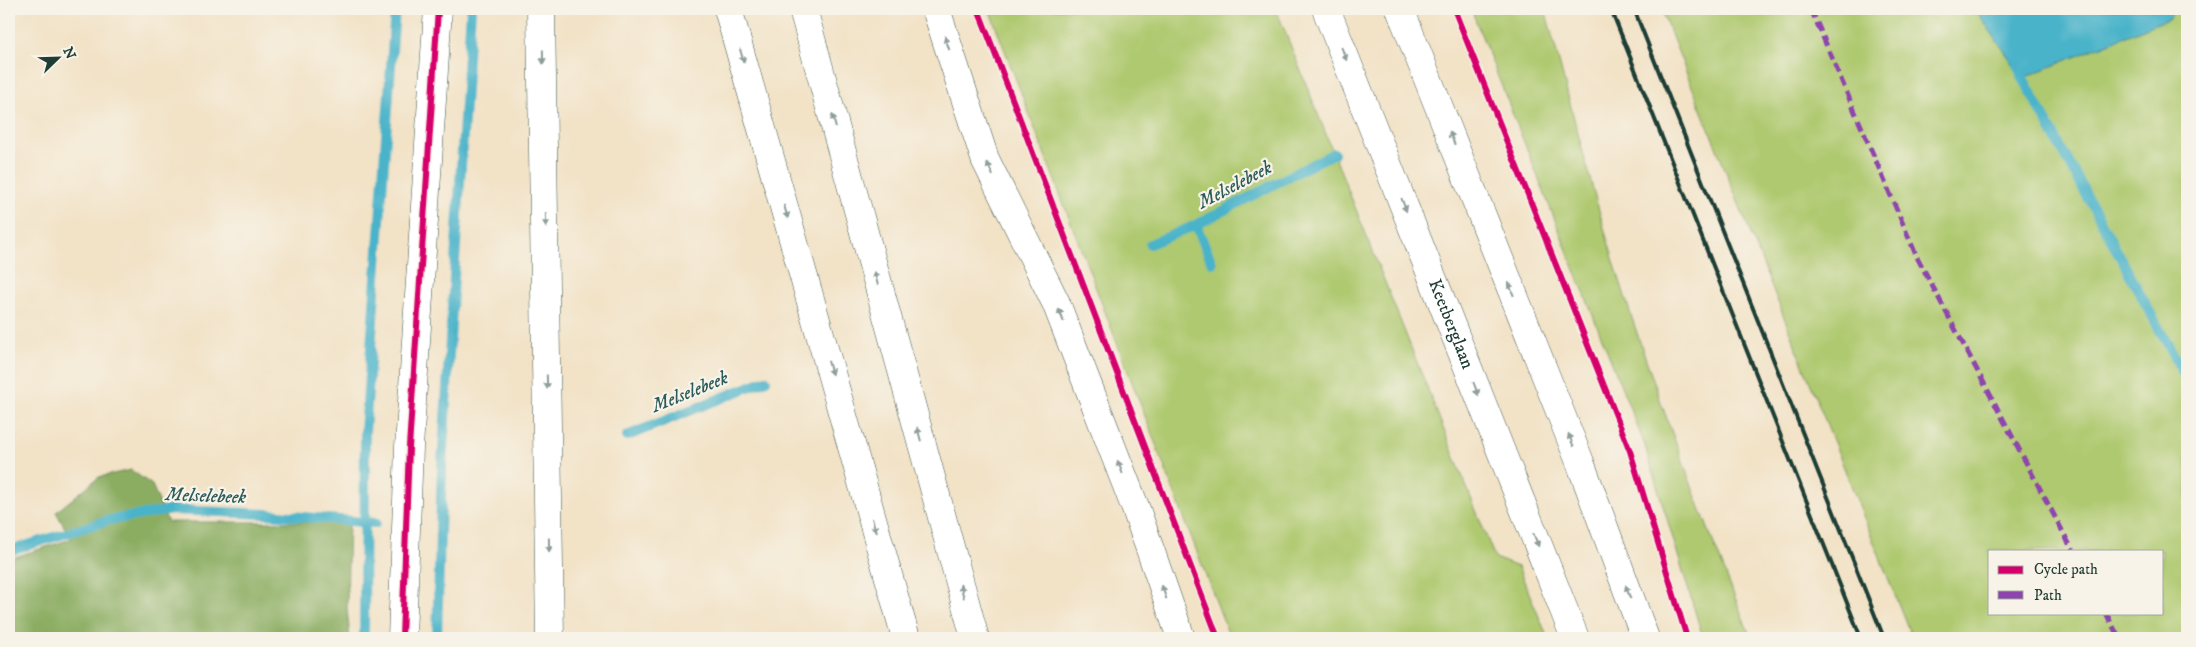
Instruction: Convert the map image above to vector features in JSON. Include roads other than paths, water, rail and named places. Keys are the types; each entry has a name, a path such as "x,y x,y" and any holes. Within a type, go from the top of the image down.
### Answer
{"main road":[{"path":"402,638 409,446 438,9"},
{"path":"542,9 550,638"},
{"path":"728,9 906,638"},
{"path":"803,9 975,638"},
{"path":"936,9 985,159 1056,303 1137,512 1180,638"},
{"name":"Keetberglaan","path":"1326,9 1575,638"},
{"path":"1400,9 1580,462 1645,638"}],"water":[{"path":"1975,9 2174,9 2170,18 2023,78"}],"waterway":[{"path":"364,638 365,433 395,9"},
{"path":"437,638 442,466 471,9"},
{"path":"2018,66 2187,380"},
{"name":"Melselebeek","path":"1150,244 1196,225 1334,153"},
{"path":"1196,225 1212,263"},
{"name":"Melselebeek","path":"627,436 766,380"},
{"name":"Melselebeek","path":"9,551 109,520 172,510 267,514 376,523"}],"railway":[{"path":"1611,9 1861,638"},
{"path":"1634,9 1884,638"}]}
